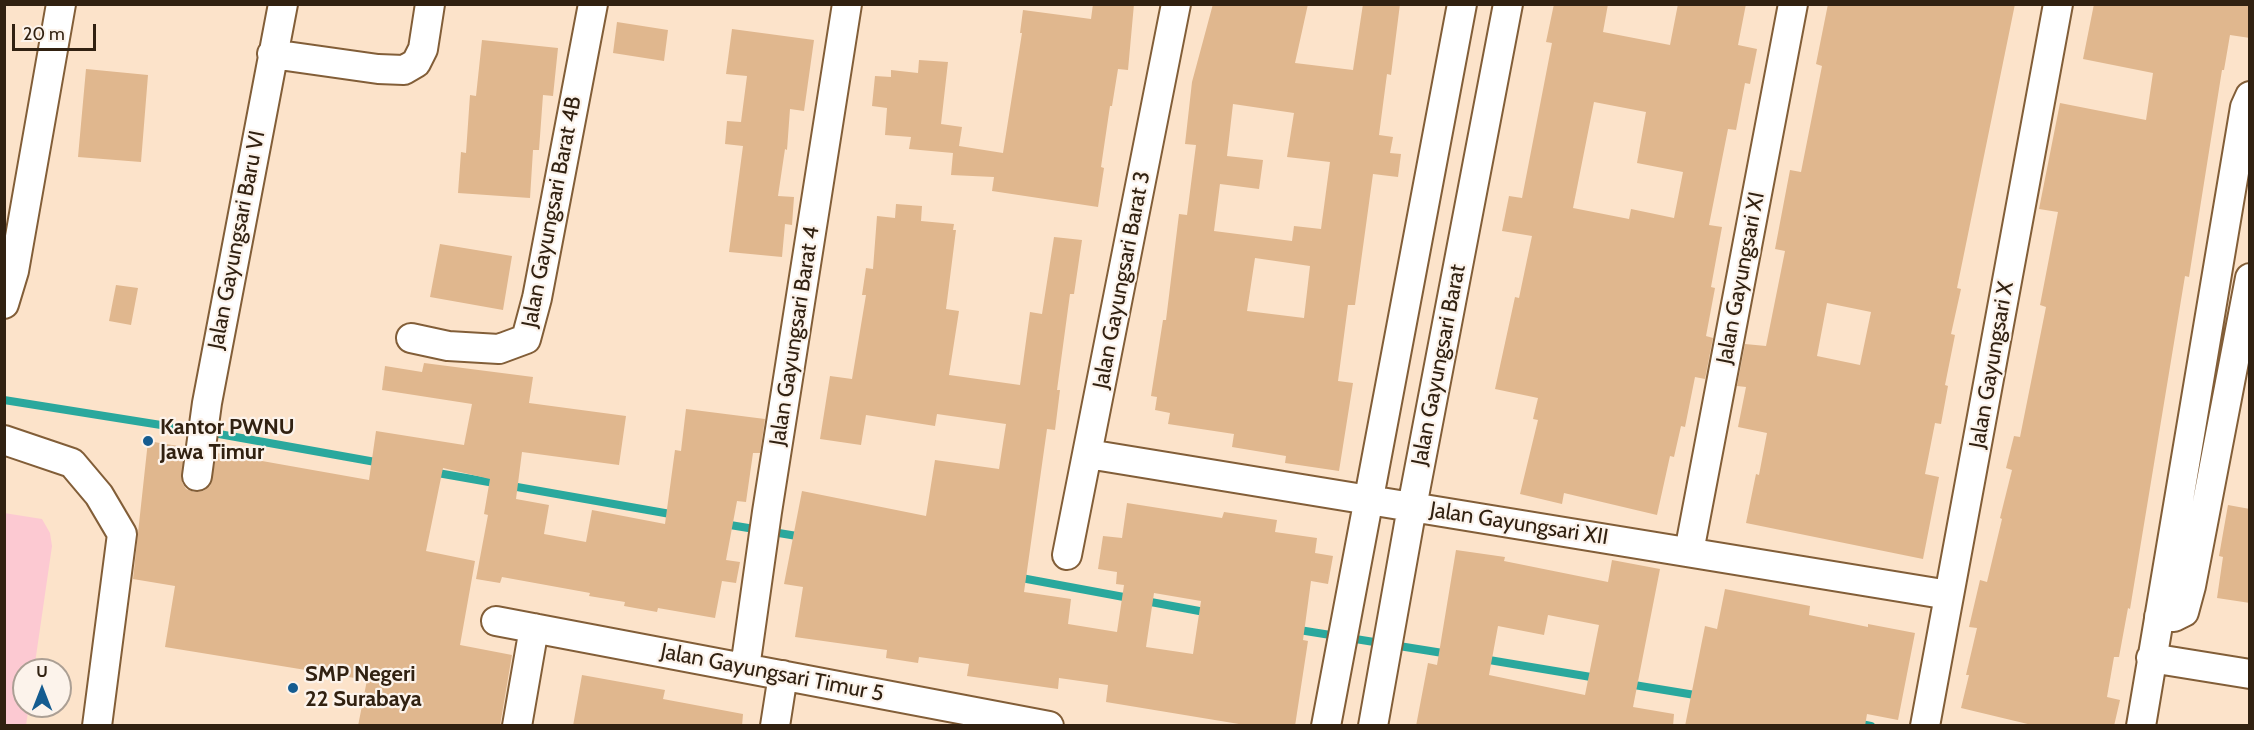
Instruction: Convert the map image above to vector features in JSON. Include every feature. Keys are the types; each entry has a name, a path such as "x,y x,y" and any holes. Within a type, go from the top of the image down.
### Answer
{"street":[{"path":"4,304 61,4"},
{"name":"Jalan Gayungsari Baru VI","path":"197,476 207,403 283,4"},
{"path":"272,54 378,69 404,70 416,63 423,50 430,4"},
{"name":"Jalan Gayungsari Barat 4B","path":"411,338 448,346 499,349 526,339 537,298 593,4"},
{"name":"Jalan Gayungsari Barat 4","path":"745,668 847,4"},
{"name":"Jalan Gayungsari Barat 3","path":"1067,555 1176,4"},
{"name":"Jalan Gayungsari Barat","path":"1326,726 1462,4"},
{"name":"Jalan Gayungsari Barat","path":"1373,726 1412,507 1508,4"},
{"name":"Jalan Gayungsari XI","path":"1689,552 1793,4"},
{"name":"Jalan Gayungsari X","path":"1927,715 2058,4"},
{"path":"2141,726 2245,107 2250,96"},
{"path":"2160,617 2174,617 2184,612 2191,586 2249,281"},
{"path":"4,440 72,463 99,495 122,534 97,726"},
{"name":"Jalan Gayungsari XII","path":"1088,454 1949,595"},
{"name":"Jalan Gayungsari Timur 5","path":"496,621 1034,724"},
{"path":"518,726 534,628"},
{"path":"2151,658 2250,674"},
{"path":"775,726 783,675"}],"shaded area":[{"path":"4,513 42,519 50,533 52,546 36,658 12,658 12,718 27,718 26,725 5,725"}],"building":[{"path":"1093,4 1134,4 1128,70 1118,69 1112,106 1110,106 1098,207 992,191 994,177 951,175 953,153 909,149 911,137 885,135 887,108 872,106 875,76 891,77 891,70 918,73 919,60 948,62 941,124 962,127 959,146 1003,153 1022,33 1020,33 1023,10 1091,19"},
{"path":"1213,4 1308,4 1295,63 1353,70 1363,4 1400,4 1391,75 1387,74 1379,135 1393,137 1390,153 1401,154 1398,177 1373,174 1355,305 1348,305 1338,381 1353,383 1339,471 1285,463 1286,456 1232,447 1234,434 1168,424 1170,413 1155,410 1157,397 1151,396 1163,320 1166,320 1179,214 1187,215 1196,145 1185,144 1192,82","holes":["1233,104 1294,113 1287,157 1330,162 1321,229 1294,226 1292,241 1214,231 1220,184 1259,189 1263,160 1227,156","1255,258 1310,266 1304,318 1247,311"]},
{"path":"1554,4 1608,4 1603,32 1670,45 1678,4 1746,4 1738,45 1757,49 1750,84 1745,83 1736,130 1728,129 1709,225 1722,227 1711,287 1715,288 1706,336 1713,338 1705,379 1695,377 1685,427 1681,426 1674,457 1670,456 1657,515 1564,493 1562,504 1520,494 1538,420 1533,419 1538,398 1495,389 1515,297 1519,298 1532,236 1502,231 1509,196 1522,198 1552,43 1546,42","holes":["1594,102 1646,112 1637,163 1683,172 1674,218 1631,209 1629,219 1573,208"]},
{"path":"1828,4 2015,4 1957,288 1961,289 1951,334 1955,335 1945,385 1948,386 1941,424 1935,423 1925,474 1939,477 1923,559 1746,523 1767,433 1738,427 1746,387 1737,386 1745,344 1766,346 1785,251 1775,249 1790,170 1801,172 1822,66 1816,64","holes":["1827,303 1871,312 1860,365 1817,356"]},
{"path":"2094,4 2250,4 2250,38 2230,35 2224,70 2222,70 2189,277 2185,276 2130,609 2128,608 2119,657 2114,657 2107,697 2120,700 2114,726 2036,726 1961,708 1977,628 1969,627 1980,580 1987,582 2012,470 2006,468 2014,436 2020,437 2046,307 2040,305 2058,212 2039,209 2060,103 2146,120 2153,73 2083,59"},
{"path":"617,22 668,30 664,61 613,53"},
{"path":"732,29 814,40 804,111 790,109 787,150 785,149 778,196 794,197 792,225 785,224 782,257 729,252 743,146 725,144 727,121 741,122 747,76 726,74"},
{"path":"482,40 558,48 553,96 543,95 539,150 533,150 530,198 458,193 461,152 466,153 470,95 476,96"},
{"path":"86,69 148,75 141,162 78,157"},
{"path":"896,204 922,206 921,221 954,224 953,230 956,230 946,309 959,311 949,375 1020,385 1030,312 1042,314 1054,237 1082,240 1074,294 1070,294 1057,390 1060,390 1055,430 1047,429 1024,592 1071,599 1068,624 1117,632 1124,585 1116,584 1117,572 1098,569 1103,536 1122,538 1127,503 1222,518 1224,512 1277,520 1275,532 1317,538 1315,553 1333,556 1328,584 1311,581 1303,640 1308,641 1295,726 1251,726 1106,702 1108,685 1059,678 1058,689 967,676 969,664 919,657 918,663 886,658 887,650 795,637 803,587 784,584 802,491 926,516 935,460 999,469 1006,424 937,414 935,426 866,415 861,445 820,439 830,376 852,379 866,295 862,295 866,268 873,269 877,216 895,218","holes":["1154,593 1201,601 1193,654 1146,647"]},
{"path":"440,244 512,256 503,310 430,297"},
{"path":"116,285 138,288 131,325 109,321"},
{"path":"424,363 533,377 529,403 626,416 619,465 522,452 516,499 549,505 544,534 586,542 592,510 665,524 675,450 681,451 686,409 765,419 760,453 753,453 746,502 737,501 726,560 740,562 736,583 722,581 715,618 658,608 657,612 624,606 625,602 589,596 590,593 502,577 500,583 476,579 488,515 484,514 490,479 443,468 426,551 475,561 460,645 512,655 500,726 358,726 367,680 165,647 175,586 133,579 148,441 184,447 182,482 186,489 194,492 203,491 210,486 217,453 369,480 376,431 464,445 472,404 382,390 385,366 422,372"},
{"path":"2228,505 2250,509 2250,603 2217,598 2223,557 2219,556"},
{"path":"1456,550 1505,557 1504,561 1608,582 1612,560 1660,569 1633,707 1674,714 1673,726 1416,726 1428,663 1437,665","holes":["1548,615 1599,625 1585,695 1489,675 1498,626 1544,635"]},
{"path":"1725,589 1810,606 1809,615 1868,627 1868,624 1915,633 1898,720 1867,714 1865,726 1685,726 1705,626 1717,629"},
{"path":"582,675 665,690 663,699 743,714 742,726 573,726"}],"waterway":[{"path":"4,400 186,429"},
{"path":"219,434 381,463"},
{"path":"432,472 676,515"},
{"path":"724,524 803,537"},
{"path":"1016,577 1210,613"},
{"path":"1293,629 1449,654"},
{"path":"1483,659 1597,678"},
{"path":"1628,684 1701,696"},
{"path":"1856,723 1871,726"}],"place":[{"name":"Kantor PWNU Jawa Timur","path":"148,441"},
{"name":"SMP Negeri 22 Surabaya","path":"293,688"}]}
